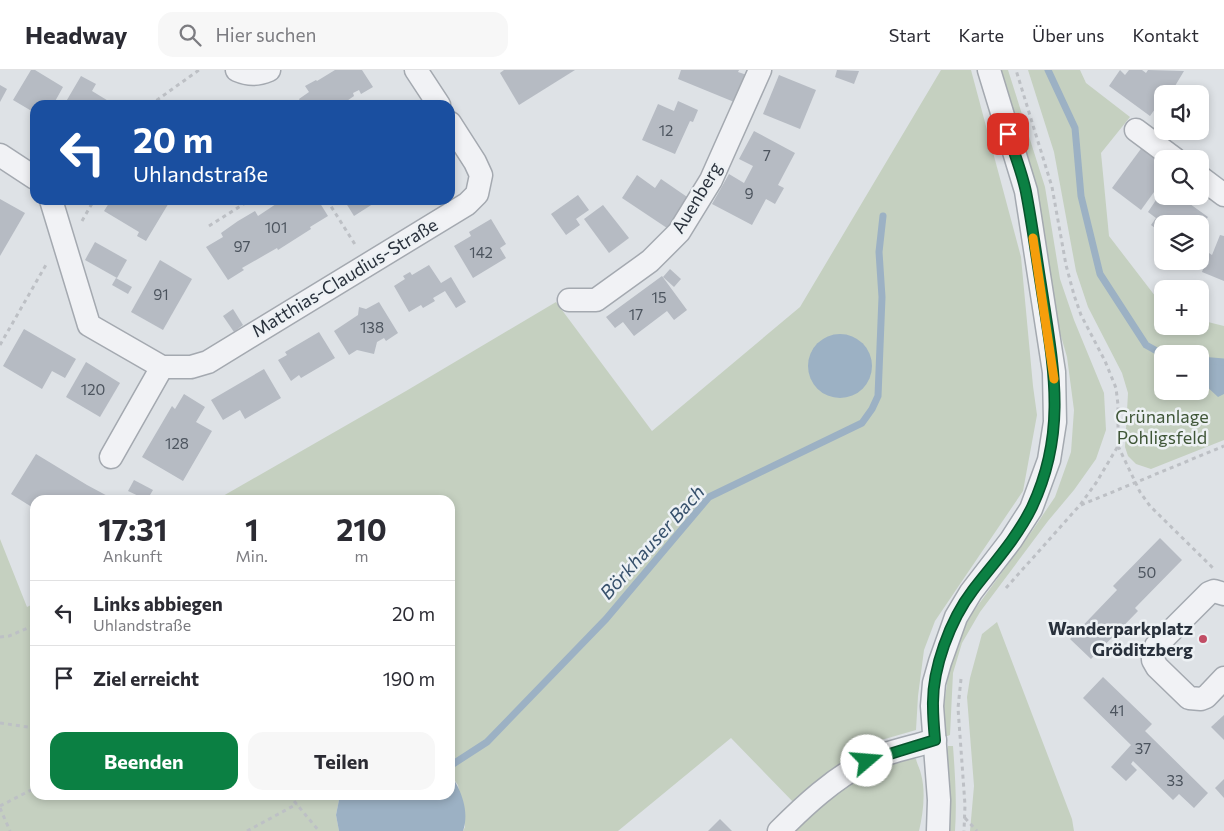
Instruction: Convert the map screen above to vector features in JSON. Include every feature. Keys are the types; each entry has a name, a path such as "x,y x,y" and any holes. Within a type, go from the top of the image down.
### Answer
{"street":[{"path":"237,70 248,74 269,70"},
{"path":"416,70 436,100"},
{"name":"Auenberg","path":"569,300 596,300 650,261 679,232 711,180 760,70"},
{"path":"938,831 940,800 932,706 934,683 947,638 956,617 971,592 1012,540 1031,509 1049,460 1055,422 1054,372 1026,190 989,70"},
{"path":"1136,130 1163,150"},
{"name":"Matthias-Claudius-Straße","path":"162,367 191,367 208,362 467,204 477,194 481,175 455,131"},
{"path":"0,155 30,175"},
{"path":"1209,184 1224,195"},
{"path":"53,205 90,325 162,367 111,457"},
{"path":"1219,592 1209,593 1156,646 1153,660 1157,667 1179,690 1193,700 1206,697 1224,678"},
{"path":"779,831 808,803 846,773 867,761 935,740"}],"path":[{"path":"157,100 199,70"},
{"path":"1016,70 1046,166 1074,295 1081,315 1116,388 1118,446 1140,492 1150,506 1217,572 1219,592"},
{"path":"209,226 242,205"},
{"path":"330,205 368,264"},
{"path":"0,345 62,236"},
{"path":"1002,592 1080,505 1096,483 1118,446"},
{"path":"1080,505 1224,446"},
{"path":"0,637 9,636 30,627"},
{"path":"961,677 958,708 965,805 964,831"},
{"path":"0,722 30,727"},
{"path":"10,831 0,807 30,791"},
{"path":"293,800 320,831"},
{"path":"247,831 297,804"},
{"path":"964,818 977,831"}],"green space":[{"path":"941,70 971,70 1021,257 1037,415 1023,491 935,621 924,650 916,730 857,747 796,805 731,738 618,831 463,831 465,827 458,785 455,781 455,495 225,495 556,302 652,431 800,307"},
{"path":"1000,70 1008,70 1045,187 1060,279 1074,320 1104,393 1106,430 1096,459 980,612 962,643 953,673 950,735 945,737 944,705 949,669 960,635 973,612 1055,497 1071,452 1074,410 1067,357 1055,315 1035,183"},
{"name":"Grünanlage Pohligsfeld","path":"1028,70 1080,70 1086,83 1130,117 1101,153 1109,236 1154,295 1154,335 1209,335 1209,322 1224,326 1224,440 1151,469 1136,464 1128,456 1125,447 1128,393 1122,373 1088,307 1076,271 1054,152"},
{"path":"0,539 27,607 30,606 30,800 339,800 336,815 339,831 0,831"},
{"path":"997,622 1072,819 1074,831 970,831 974,786 967,697 982,634"},
{"path":"948,746 953,746 956,799 955,831 948,831 951,810 946,753"},
{"path":"910,757 916,759 923,781 922,817 919,831 788,831 845,780"}],"water":[{"path":"840,334 852,336 863,343 870,354 872,366 870,378 863,389 852,396 840,398 828,396 817,389 810,378 808,366 810,354 817,343 828,336"},
{"path":"1209,360 1224,361 1224,394 1218,397 1209,389"},
{"path":"455,782 465,809 465,824 463,831 339,831 336,815 339,800 455,800"}],"building":[{"path":"31,70 35,70 63,87 56,100 30,100 30,110 13,100"},
{"path":"335,70 362,70 373,87 361,94 359,90 353,93 354,96 348,100 300,100 309,92 305,86"},
{"path":"504,70 575,70 519,105 500,73"},
{"path":"681,70 739,70 738,72 750,76 739,104 678,79"},
{"path":"837,70 859,71 854,84 835,77"},
{"path":"1120,70 1125,75 1129,70 1142,70 1146,73 1148,70 1184,71 1176,85 1154,85 1154,110 1150,116 1109,86"},
{"path":"779,75 816,90 800,129 763,114"},
{"path":"81,76 96,84 92,91 107,100 67,100"},
{"path":"0,85 7,89 0,102"},
{"path":"678,101 698,110 693,122 690,121 675,154 642,140 658,104 674,111"},
{"path":"754,131 795,153 778,185 784,188 775,204 766,199 752,225 712,204 729,174 744,183 753,166 739,159"},
{"path":"1143,146 1154,154 1154,192 1141,210 1112,188"},
{"path":"637,175 655,188 661,179 693,201 673,232 622,198"},
{"path":"578,195 589,210 576,219 580,225 566,235 551,214"},
{"path":"0,199 25,213 0,256"},
{"path":"1154,203 1154,205 1191,205 1205,215 1154,216 1148,212"},
{"path":"108,205 168,205 146,241 137,236 139,232 104,211"},
{"path":"274,205 321,205 328,216 278,250 277,248 242,268 244,270 228,280 206,247 223,237 221,233 238,221 255,211 258,216"},
{"path":"347,205 371,205 354,216"},
{"path":"603,205 629,238 609,253 584,219"},
{"path":"491,219 506,244 500,248 506,258 473,278 454,246 471,236 469,232"},
{"path":"1220,235 1224,236 1224,281 1202,272 1203,270 1209,270 1209,253 1212,255"},
{"path":"95,242 127,260 117,278 85,260"},
{"path":"160,260 192,279 163,330 131,312"},
{"path":"429,265 441,283 451,277 466,302 456,308 445,291 433,298 435,301 423,308 421,305 409,312 394,286 405,279 403,276 410,272 412,275"},
{"path":"670,269 681,279 674,287 663,277"},
{"path":"662,276 687,310 674,320 667,311 634,336 623,322 615,328 606,317"},
{"path":"116,278 132,287 128,294 112,285"},
{"path":"379,302 398,333 386,341 384,338 377,342 374,354 357,350 349,355 334,331 358,315 359,307 366,309"},
{"path":"233,309 243,325 234,332 223,316"},
{"path":"24,329 76,359 65,378 52,371 42,389 3,366"},
{"path":"319,332 335,358 301,378 299,375 291,381 278,360 287,355 285,352"},
{"path":"86,362 120,383 100,417 66,397"},
{"path":"264,369 281,398 245,419 240,410 223,420 211,400"},
{"path":"184,394 205,407 196,422 212,431 183,481 142,457 172,406 175,409"},
{"path":"36,454 106,495 30,495 30,506 11,494"},
{"path":"134,480 153,490 150,495 136,495 128,491"},
{"path":"1160,538 1182,560 1135,608 1138,611 1091,659 1070,639 1117,590 1113,586"},
{"path":"1103,677 1152,724 1145,731 1208,793 1194,808 1179,794 1173,800 1133,761 1131,764 1137,770 1126,781 1111,767 1131,745 1083,698"},
{"path":"1224,715 1224,740 1211,727"},
{"path":"1224,779 1224,798 1215,788"},
{"path":"720,819 732,831 708,831"}],"waterway":[{"path":"1048,70 1075,128 1081,196 1100,274 1146,345 1154,350"},
{"name":"Börkhauser Bach","path":"455,763 487,742 606,619 709,497 862,423 878,396 882,297 879,252 883,216"},
{"path":"1209,361 1224,362"}],"slow traffic":[{"path":"1033,238 1054,379"}],"place":[{"name":"Wanderparkplatz Gröditzberg","path":"1203,639"}],"route":[{"path":"867,761 935,740 932,706 934,683 947,638 956,617 971,592 1012,540 1031,509 1049,460 1055,422 1054,372 1026,190 1008,134"}]}
